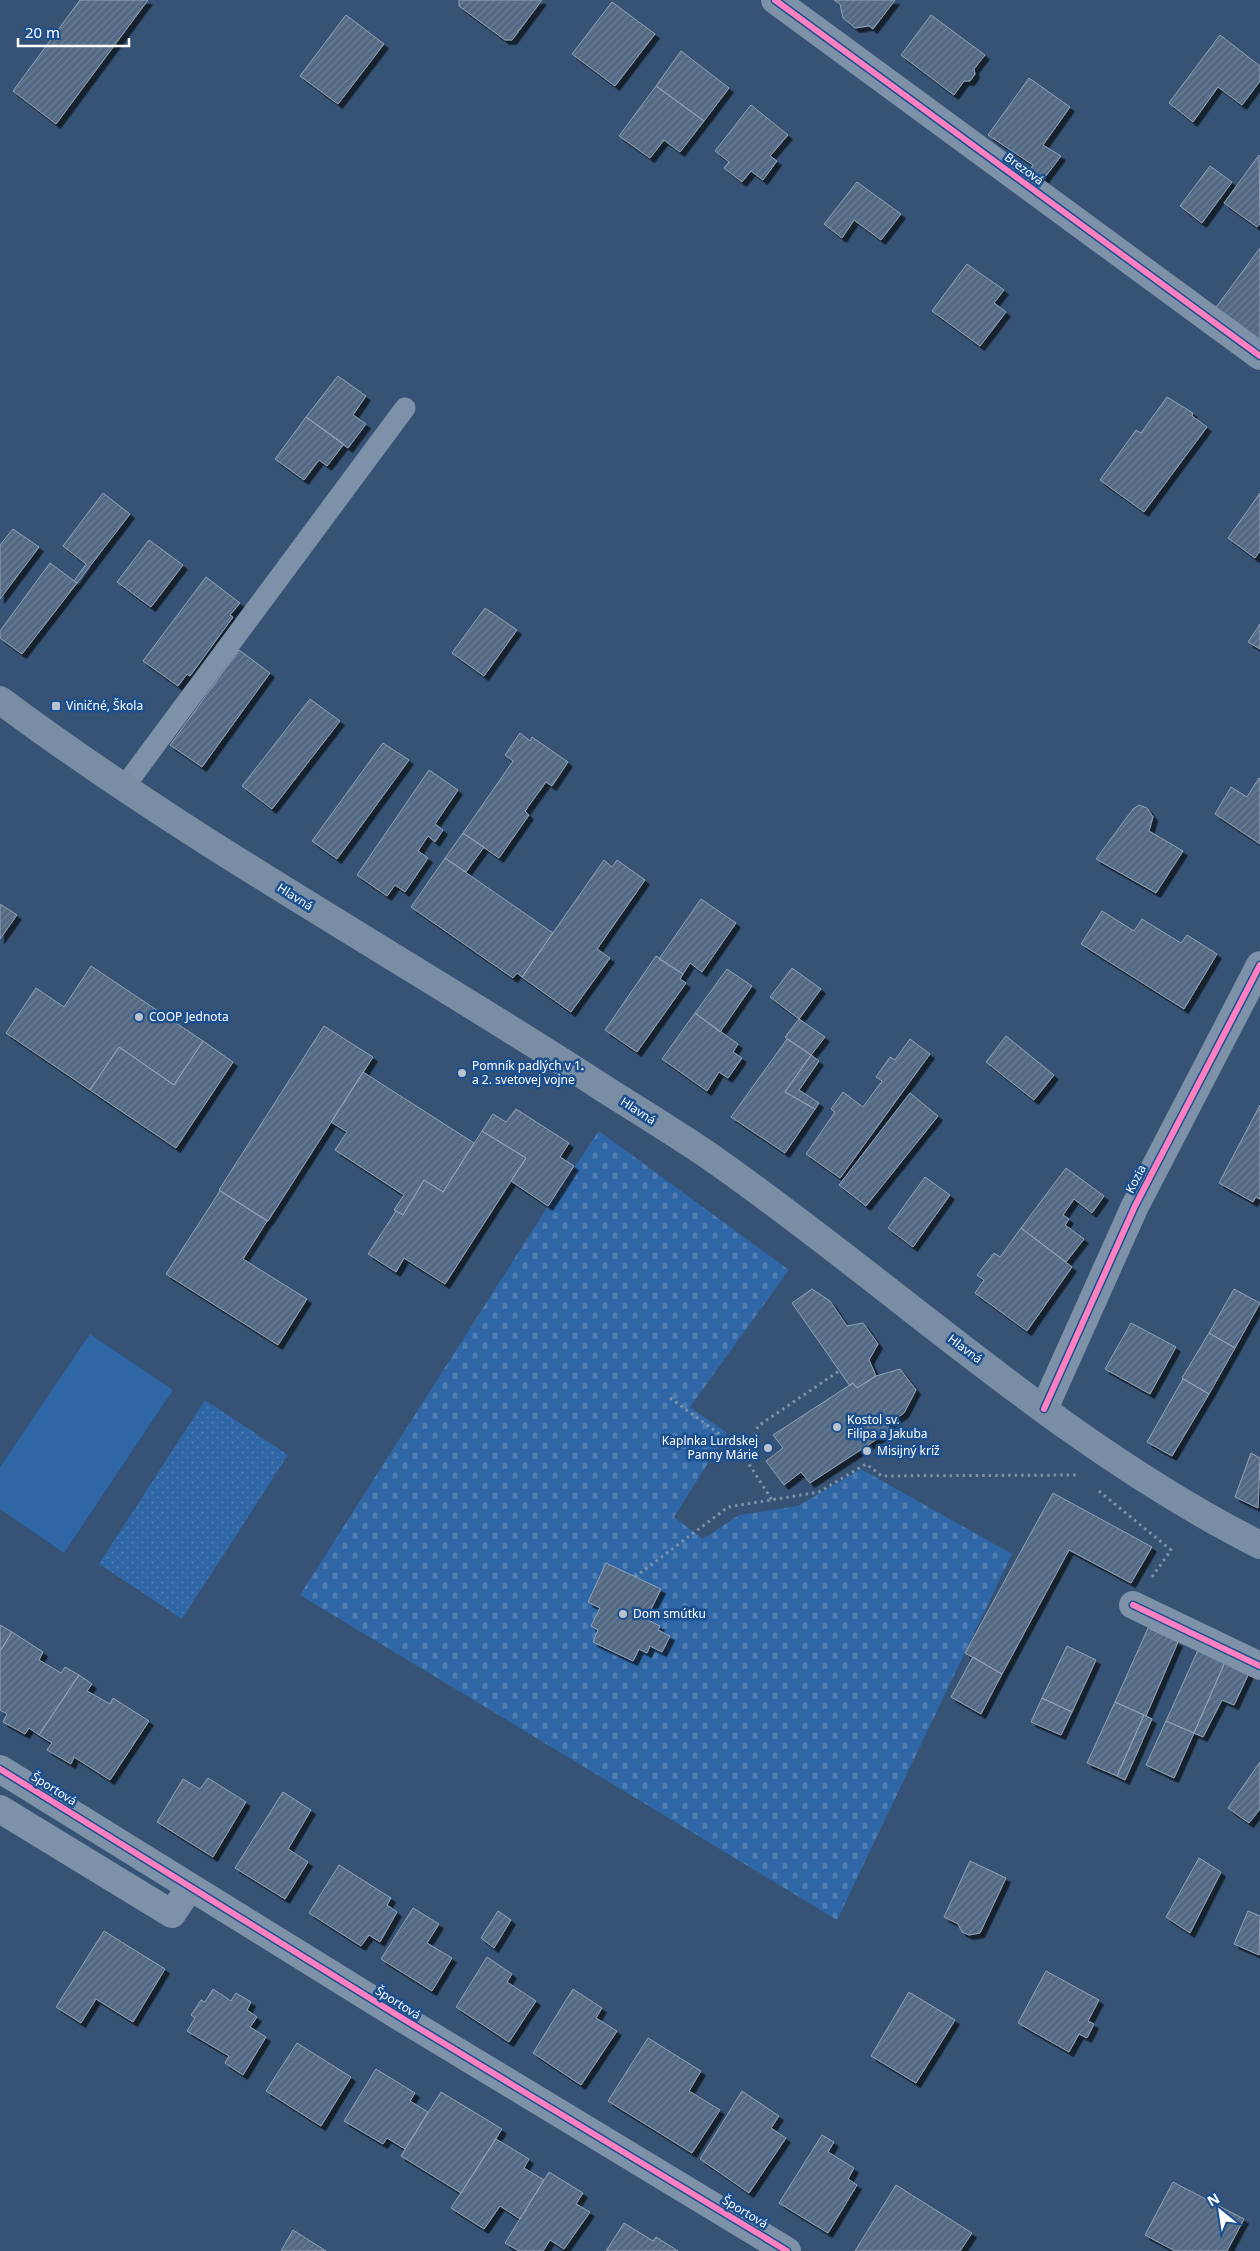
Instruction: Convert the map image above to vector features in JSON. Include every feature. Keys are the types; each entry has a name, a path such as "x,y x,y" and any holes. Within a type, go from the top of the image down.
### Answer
{"main road":[{"name":"Hlavná","path":"0,700 52,739 258,874 545,1050 712,1158 1044,1409 1155,1486 1213,1521 1260,1545"}],"street":[{"name":"Brezová","path":"775,0 1260,356"},
{"name":"Kozia","path":"1044,1409 1135,1206 1260,965"},
{"path":"1133,1605 1260,1666"},
{"name":"Športová","path":"0,1769 406,2021 787,2251"},
{"path":"0,1809 172,1914 190,1886"}],"lane":[{"path":"124,787 405,408"}],"path":[{"path":"747,1461 758,1426 840,1371"},
{"path":"670,1398 732,1443 747,1461 772,1500"},
{"path":"1079,1475 1098,1446"},
{"path":"635,1577 728,1507 819,1492 866,1464 882,1476 1079,1475"},
{"path":"1071,1469 1079,1475"},
{"path":"1094,1488 1171,1550 1133,1605"}],"green space":[{"path":"599,1131 789,1270 690,1407 727,1433 674,1517 703,1539 739,1515 798,1506 861,1469 1012,1554 837,1920 300,1595 548,1206"},
{"path":"90,1334 173,1390 64,1553 0,1509 0,1467"},
{"path":"205,1400 288,1455 182,1619 99,1564"}],"building":[{"path":"80,0 148,0 56,124 13,91"},
{"path":"459,0 542,0 512,40 505,40 459,6"},
{"path":"834,0 895,0 873,29 869,26 855,28 843,18 840,4"},
{"path":"612,2 655,34 615,86 572,54"},
{"path":"346,15 384,44 338,104 300,76"},
{"path":"931,15 985,55 974,69 975,74 970,81 964,81 954,95 901,55"},
{"path":"1220,35 1260,66 1260,81 1242,105 1218,87 1193,122 1169,103"},
{"path":"681,51 729,88 704,121 656,86"},
{"path":"1029,78 1070,107 1043,145 1061,156 1042,181 1028,173 1033,165 988,135"},
{"path":"656,86 704,121 680,152 664,140 650,158 619,136"},
{"path":"751,105 788,135 770,156 777,161 763,180 751,171 742,182 724,168 729,162 715,151"},
{"path":"1259,155 1260,224 1257,227 1224,203"},
{"path":"1210,166 1232,182 1202,223 1180,206"},
{"path":"857,182 901,214 881,240 854,220 842,238 824,224"},
{"path":"1260,248 1260,352 1211,314"},
{"path":"967,264 1004,290 994,303 1006,312 980,346 932,311"},
{"path":"338,376 366,396 353,415 366,424 348,448 306,417"},
{"path":"1167,397 1193,413 1192,416 1207,427 1144,512 1100,480 1136,430 1141,433"},
{"path":"306,417 344,444 327,466 319,460 304,480 275,459"},
{"path":"103,493 130,514 77,583 74,581 86,564 63,546"},
{"path":"1260,493 1260,551 1255,558 1228,538"},
{"path":"13,529 39,547 0,599 0,545"},
{"path":"149,540 183,565 151,607 117,582"},
{"path":"50,563 77,583 22,654 0,638 0,631"},
{"path":"206,577 240,603 230,615 233,617 190,676 187,674 178,686 143,661"},
{"path":"485,608 517,630 484,676 452,653"},
{"path":"1260,624 1260,649 1248,642"},
{"path":"239,650 270,673 202,767 170,745"},
{"path":"310,699 340,721 272,809 242,786"},
{"path":"520,733 530,741 532,737 568,762 552,786 546,782 525,811 529,815 499,858 463,833 513,761 505,755"},
{"path":"383,743 409,760 337,859 312,841"},
{"path":"429,770 458,790 435,824 443,830 435,842 428,836 418,851 428,858 405,892 395,885 387,896 357,875"},
{"path":"1259,778 1260,844 1215,814 1231,787 1247,797"},
{"path":"1139,805 1147,808 1153,817 1149,831 1183,851 1156,893 1096,859 1133,809"},
{"path":"463,833 484,847 466,872 445,858"},
{"path":"445,858 553,933 522,977 517,973 513,978 411,907"},
{"path":"604,860 612,867 617,860 645,880 597,949 610,958 571,1012 522,977"},
{"path":"701,899 736,923 702,972 690,963 683,974 659,959"},
{"path":"0,904 17,915 0,939"},
{"path":"1102,911 1134,931 1142,919 1181,943 1187,935 1217,954 1184,1009 1081,944"},
{"path":"656,956 683,974 680,979 686,983 637,1052 605,1030"},
{"path":"91,966 203,1041 174,1085 119,1047 90,1090 6,1033 36,988 64,1007"},
{"path":"792,968 821,989 799,1019 770,997"},
{"path":"727,969 752,986 720,1032 695,1013"},
{"path":"695,1013 738,1044 733,1052 742,1058 728,1078 719,1072 707,1091 662,1059"},
{"path":"799,1019 825,1037 811,1055 785,1037"},
{"path":"324,1026 373,1057 268,1221 219,1190"},
{"path":"1006,1036 1054,1075 1034,1100 986,1062"},
{"path":"787,1039 811,1055 785,1092 815,1109 785,1153 731,1117"},
{"path":"910,1039 930,1054 840,1178 806,1154 835,1112 831,1109 843,1092 863,1107 882,1081 876,1077 890,1057 895,1060"},
{"path":"203,1041 233,1062 176,1148 90,1090 119,1047 174,1085"},
{"path":"811,1055 819,1061 799,1090 819,1103 815,1109 785,1092"},
{"path":"363,1072 474,1143 443,1192 424,1180 403,1215 394,1210 404,1195 335,1150 347,1132 331,1122"},
{"path":"910,1093 938,1116 866,1206 839,1185"},
{"path":"1260,1105 1260,1199 1256,1197 1253,1202 1219,1183"},
{"path":"516,1109 569,1143 560,1157 574,1166 548,1206 511,1181 526,1158 482,1131 493,1114 506,1122"},
{"path":"482,1131 526,1158 445,1284 404,1258 396,1272 368,1254 396,1211 403,1215 424,1180 443,1192"},
{"path":"1066,1168 1104,1196 1092,1213 1074,1199 1063,1215 1069,1219 1065,1225 1084,1239 1066,1262 1021,1228"},
{"path":"925,1177 950,1195 913,1247 888,1228"},
{"path":"220,1191 267,1221 243,1259 307,1299 278,1345 166,1274"},
{"path":"1021,1228 1072,1267 1027,1331 975,1293 984,1280 977,1275 994,1253 1000,1257"},
{"path":"812,1289 830,1301 847,1326 863,1323 878,1344 869,1360 876,1376 857,1388 853,1383 850,1386 792,1303"},
{"path":"1234,1289 1260,1303 1235,1348 1209,1333"},
{"path":"1131,1323 1176,1347 1150,1394 1105,1369"},
{"path":"1209,1333 1235,1348 1209,1394 1182,1378"},
{"name":"Kostol sv. Filipa a Jakuba","path":"900,1369 916,1390 904,1413 887,1425 891,1430 810,1483 801,1472 784,1485 766,1461 783,1448 773,1435 853,1383 857,1388 876,1376"},
{"path":"1183,1379 1209,1394 1172,1456 1147,1442"},
{"path":"1251,1453 1260,1458 1258,1508 1235,1497"},
{"path":"1053,1493 1152,1547 1131,1583 1069,1550 1002,1674 965,1653"},
{"name":"Dom smútku","path":"606,1563 661,1589 646,1619 660,1626 658,1630 670,1636 662,1652 650,1646 647,1653 639,1649 633,1661 593,1642 598,1630 591,1626 600,1608 588,1602"},
{"path":"0,1625 12,1632 0,1651"},
{"path":"1148,1628 1178,1642 1146,1716 1115,1702"},
{"path":"12,1632 43,1652 39,1660 61,1673 65,1667 79,1675 39,1735 29,1728 25,1734 3,1722 7,1714 0,1710 0,1651"},
{"path":"1067,1646 1096,1660 1072,1712 1042,1698"},
{"path":"1198,1650 1225,1662 1194,1733 1166,1721"},
{"path":"973,1657 1002,1674 981,1714 951,1697"},
{"path":"1225,1662 1249,1673 1234,1705 1222,1700 1203,1737 1194,1733"},
{"path":"79,1675 92,1684 87,1691 110,1704 113,1698 149,1721 110,1780 74,1757 71,1764 47,1750 52,1743 39,1735"},
{"path":"1042,1698 1072,1712 1061,1735 1031,1722"},
{"path":"1115,1702 1144,1715 1117,1776 1087,1763"},
{"path":"1144,1715 1152,1719 1125,1780 1117,1776"},
{"path":"1166,1721 1194,1733 1174,1778 1146,1765"},
{"path":"1260,1762 1260,1809 1249,1823 1228,1808"},
{"path":"208,1778 246,1802 213,1857 157,1822 183,1779 200,1789"},
{"path":"283,1792 311,1810 288,1849 308,1862 285,1899 235,1868"},
{"path":"1199,1858 1221,1872 1190,1933 1166,1917"},
{"path":"970,1861 1006,1878 980,1933 969,1935 962,1932 958,1924 944,1917"},
{"path":"339,1865 391,1898 387,1905 397,1912 380,1942 369,1935 361,1946 309,1913"},
{"path":"413,1908 439,1924 427,1943 452,1958 432,1991 381,1959"},
{"path":"498,1911 511,1920 494,1948 481,1938"},
{"path":"1248,1911 1260,1916 1259,1955 1234,1944"},
{"path":"104,1931 165,1969 133,2022 96,1999 81,2023 56,2007"},
{"path":"487,1957 512,1974 507,1982 536,2001 509,2042 456,2007"},
{"path":"1046,1971 1099,2000 1088,2021 1094,2024 1087,2038 1079,2034 1069,2052 1018,2023"},
{"path":"213,1989 231,2001 236,1993 251,2002 247,2010 257,2017 250,2027 266,2037 243,2075 225,2063 229,2056 187,2031 195,2018 191,2015 201,2000 205,2002"},
{"path":"573,1989 602,2008 596,2018 617,2031 581,2085 533,2053"},
{"path":"909,1992 955,2020 916,2083 871,2056"},
{"path":"648,2038 701,2071 689,2091 720,2110 692,2153 608,2101"},
{"path":"297,2043 351,2077 321,2126 266,2091"},
{"path":"376,2069 415,2093 410,2101 428,2112 405,2149 387,2138 383,2144 344,2121"},
{"path":"742,2091 779,2116 771,2128 786,2138 749,2193 700,2159"},
{"path":"441,2092 502,2129 461,2193 401,2156"},
{"path":"822,2135 834,2142 828,2152 854,2168 848,2179 857,2185 828,2233 779,2203"},
{"path":"496,2139 529,2159 524,2168 544,2180 520,2219 500,2206 484,2229 451,2208"},
{"path":"549,2172 583,2193 576,2204 590,2212 564,2249 550,2240 543,2251 519,2251 505,2243"},
{"path":"1173,2182 1244,2219 1227,2251 1175,2251 1145,2235"},
{"path":"896,2185 972,2233 960,2251 855,2251"},
{"path":"624,2223 653,2241 656,2237 678,2251 606,2251"},
{"path":"293,2230 326,2251 281,2251"}],"cycle path":[{"path":"775,0 1260,356"},
{"path":"1044,1409 1135,1206 1260,965"},
{"path":"1133,1605 1260,1666"},
{"path":"0,1769 397,2015 787,2251"}],"place":[{"name":"Viničné, Škola","path":"56,706"},
{"name":"COOP Jednota","path":"139,1017"},
{"name":"Pomník padlých v 1. a 2. svetovej vojne","path":"462,1073"},
{"name":"Kostol sv. Filipa a Jakuba","path":"837,1427"},
{"name":"Kaplnka Lurdskej Panny Márie","path":"768,1448"},
{"name":"Misijný kríž","path":"867,1451"},
{"name":"Dom smútku","path":"623,1614"}]}
